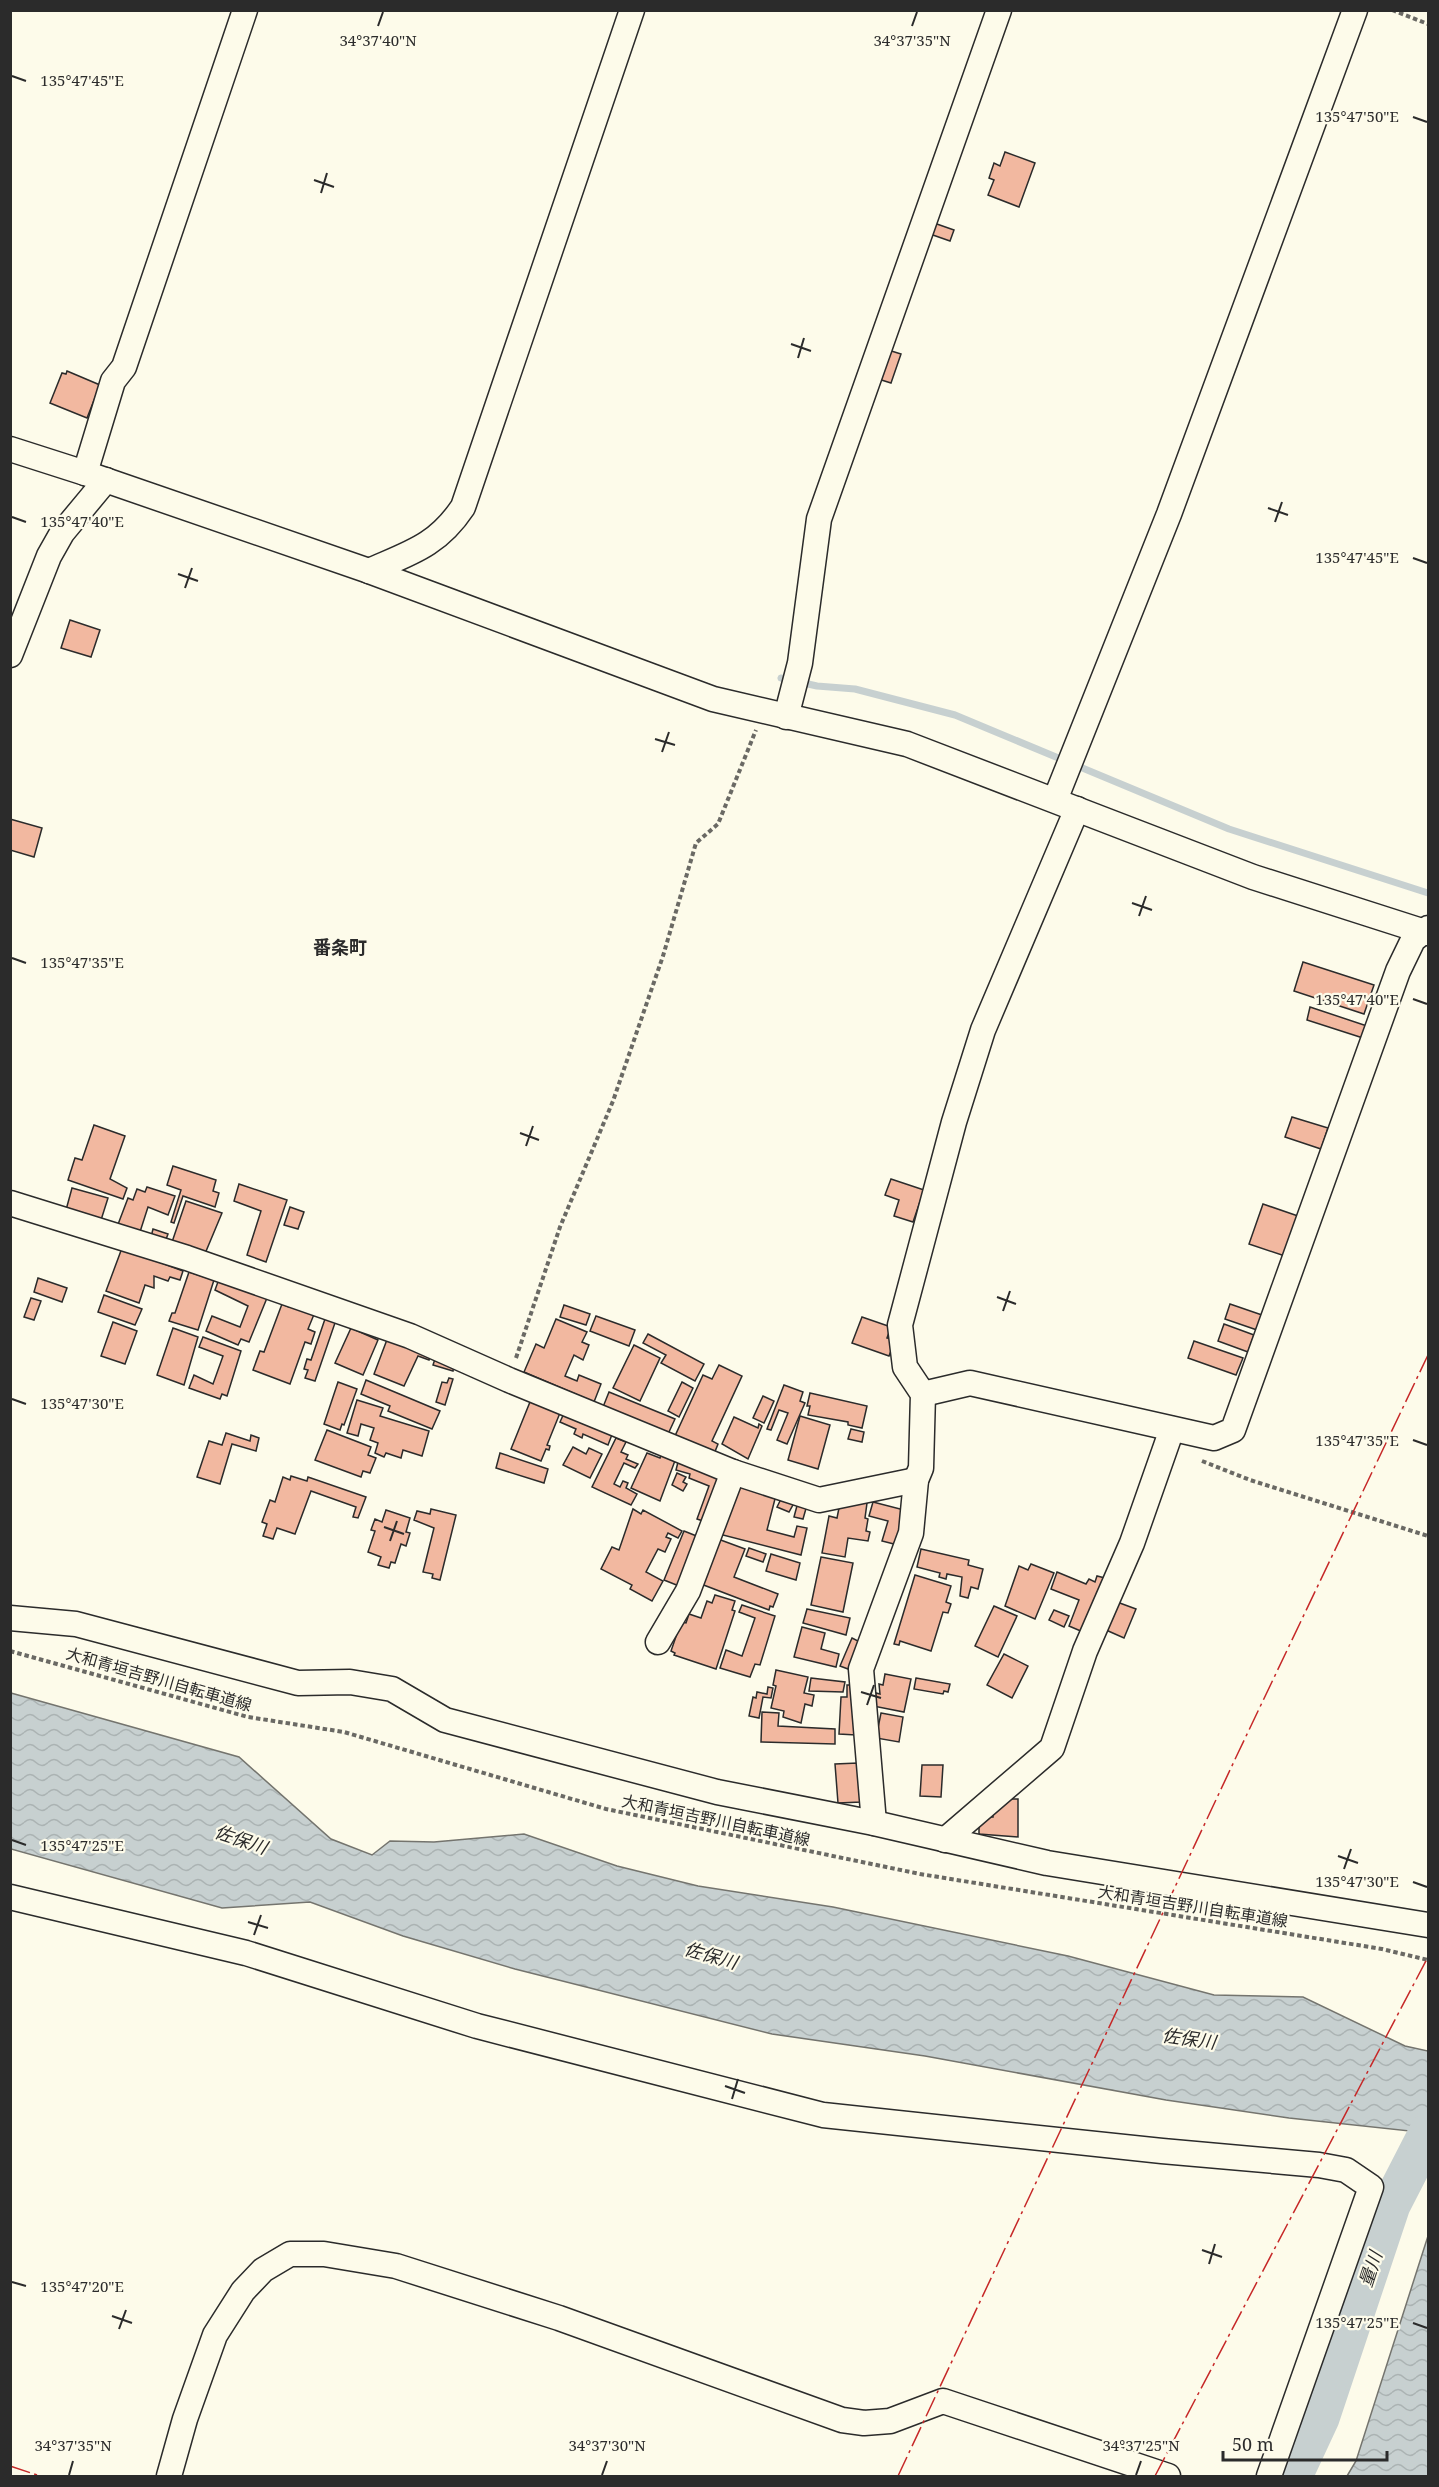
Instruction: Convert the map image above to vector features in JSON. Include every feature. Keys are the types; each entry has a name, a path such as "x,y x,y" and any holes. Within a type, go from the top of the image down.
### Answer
{"street":[{"path":"10,655 49,556 96,476 113,381 124,367 245,10"},
{"path":"369,571 433,541 448,529 463,507 632,10"},
{"path":"786,717 800,663 819,519 999,10"},
{"path":"874,1822 861,1669 911,1533 916,1480 921,1468 923,1394 905,1366 900,1325 954,1122 983,1030 1169,514 1355,10"},
{"path":"10,449 96,476 369,571 713,699 907,744 1253,877 1427,931"},
{"path":"923,1394 970,1383 1214,1438 1233,1430 1398,971 1413,940 1427,931"},
{"path":"10,1203 187,1258 410,1336 509,1380 733,1472 819,1500 916,1480"},
{"path":"945,1840 1052,1748 1085,1651 1132,1543 1172,1429"},
{"path":"658,1642 688,1591 733,1472"},
{"path":"10,1618 76,1624 298,1683 350,1682 392,1689 445,1720 717,1792 874,1822 1047,1863 1428,1925"},
{"path":"10,1897 246,1953 477,2026 823,2115 1162,2151 1319,2164 1346,2170 1371,2187 1269,2476"},
{"path":"169,2476 185,2419 215,2335 243,2291 262,2270 290,2254 324,2254 396,2266 560,2318 842,2420 864,2423 890,2421 942,2401 1168,2476"}],"path":[{"path":"1392,10 1428,24"},
{"path":"509,1380 560,1227 614,1101 663,956 696,843 718,824 756,730 759,711"},
{"path":"1196,1458 1250,1480 1428,1536"},
{"name":"大和青垣吉野川自転車道線","path":"10,1650 248,1717 344,1732 606,1809 920,1874 1382,1949 1428,1960"}],"water":[{"name":"佐保川","path":"11,1693 239,1757 331,1839 372,1855 390,1841 434,1842 524,1834 617,1866 698,1886 833,1907 1068,1956 1214,1995 1303,1997 1405,2046 1428,2051 1428,2133 1289,2118 1166,2100 925,2056 772,2034 515,1969 403,1936 310,1902 222,1908 11,1849"},
{"path":"1428,2236 1428,2476 1347,2476 1356,2461"}],"building":[{"path":"1005,152 1035,163 1019,207 988,195 994,180 989,178 994,163 1000,166"},
{"path":"934,223 954,230 950,241 930,234"},
{"path":"885,349 901,354 891,383 875,378"},
{"path":"67,371 100,385 87,418 50,403 62,373 66,374"},
{"path":"70,620 100,630 91,657 61,648"},
{"path":"10,819 42,828 34,857 10,850"},
{"path":"1303,962 1374,985 1364,1014 1294,991"},
{"path":"1310,1007 1367,1026 1363,1038 1307,1020"},
{"path":"1292,1117 1328,1128 1321,1149 1285,1137"},
{"path":"94,1125 125,1136 110,1179 127,1188 123,1199 68,1180 75,1158 82,1160"},
{"path":"173,1166 216,1180 213,1191 219,1193 215,1207 183,1196 174,1223 171,1222 181,1190 167,1185"},
{"path":"891,1179 924,1190 913,1222 894,1216 899,1200 885,1195"},
{"path":"239,1184 287,1200 266,1262 247,1255 261,1211 234,1201"},
{"path":"147,1187 175,1196 168,1215 148,1207 139,1235 117,1227 128,1198 133,1200 137,1189 145,1192"},
{"path":"72,1188 108,1198 101,1220 66,1210"},
{"path":"186,1201 222,1213 204,1256 171,1245"},
{"path":"1263,1204 1298,1216 1285,1256 1249,1244"},
{"path":"290,1207 304,1212 298,1229 284,1225"},
{"path":"153,1229 168,1234 165,1242 151,1237"},
{"path":"122,1248 183,1271 180,1280 170,1277 168,1281 154,1276 154,1288 145,1285 139,1303 106,1291"},
{"path":"189,1272 214,1280 198,1330 169,1321 172,1313 175,1313"},
{"path":"38,1278 67,1288 62,1302 34,1292"},
{"path":"219,1279 267,1298 249,1342 241,1339 238,1345 206,1331 212,1316 240,1327 248,1306 215,1290"},
{"path":"104,1295 142,1309 135,1325 98,1312"},
{"path":"31,1298 41,1301 34,1320 24,1317"},
{"path":"291,1303 315,1312 308,1329 315,1332 311,1344 305,1342 290,1384 253,1370 260,1351 264,1352 282,1304 289,1307"},
{"path":"1230,1304 1262,1315 1257,1330 1225,1319"},
{"path":"564,1305 590,1314 586,1325 560,1317"},
{"path":"326,1316 336,1320 315,1381 305,1378 308,1370 304,1369 307,1359 311,1360"},
{"path":"596,1316 635,1330 629,1346 590,1331"},
{"path":"862,1317 891,1327 887,1338 895,1340 889,1356 852,1343"},
{"path":"556,1319 587,1332 582,1342 589,1345 583,1360 574,1355 565,1376 577,1381 579,1375 601,1384 594,1402 524,1372 536,1344 544,1348"},
{"path":"113,1322 137,1331 125,1364 101,1356"},
{"path":"1224,1324 1254,1335 1248,1352 1218,1341"},
{"path":"173,1328 198,1337 184,1385 157,1375"},
{"path":"351,1328 378,1340 363,1375 335,1363"},
{"path":"648,1334 704,1364 695,1381 661,1363 666,1355 643,1343"},
{"path":"203,1337 241,1351 227,1396 222,1394 220,1399 189,1388 194,1375 213,1384 223,1356 199,1347"},
{"path":"388,1337 431,1353 429,1360 418,1356 404,1386 374,1374"},
{"path":"1194,1341 1243,1358 1236,1375 1188,1358"},
{"path":"634,1345 660,1358 640,1401 613,1388"},
{"path":"436,1356 455,1361 453,1371 433,1365"},
{"path":"719,1365 742,1376 712,1441 718,1444 714,1454 675,1436 703,1375 712,1379"},
{"path":"449,1378 453,1379 445,1405 436,1402 442,1382 447,1383"},
{"path":"366,1380 440,1411 432,1429 388,1411 390,1406 361,1394"},
{"path":"338,1382 357,1389 340,1430 324,1424"},
{"path":"682,1382 693,1388 679,1417 668,1411"},
{"path":"784,1385 803,1392 800,1401 805,1403 787,1444 777,1440 788,1413 779,1410 771,1430 767,1429"},
{"path":"609,1392 675,1419 668,1434 603,1407"},
{"path":"810,1393 867,1406 862,1428 848,1425 848,1422 808,1415 810,1406 807,1406"},
{"path":"763,1396 774,1401 764,1423 753,1418"},
{"path":"532,1397 562,1408 547,1445 550,1446 549,1450 546,1449 541,1461 511,1449"},
{"path":"357,1400 383,1408 380,1416 429,1431 422,1456 403,1450 401,1458 386,1453 384,1457 375,1453 378,1443 370,1440 374,1428 361,1424 358,1436 347,1433"},
{"path":"565,1411 613,1432 608,1445 583,1434 582,1438 574,1434 576,1429 560,1422"},
{"path":"800,1416 830,1425 818,1469 788,1460"},
{"path":"734,1417 758,1428 759,1424 762,1426 748,1459 722,1444"},
{"path":"851,1429 864,1432 862,1442 848,1439"},
{"path":"327,1430 371,1447 368,1455 376,1458 370,1473 363,1471 361,1477 315,1460"},
{"path":"226,1433 250,1441 251,1435 259,1438 256,1451 232,1444 220,1484 197,1477 209,1441 222,1445"},
{"path":"616,1438 626,1442 621,1452 628,1455 626,1459 638,1464 635,1468 624,1463 614,1484 620,1487 623,1481 628,1483 626,1488 637,1494 631,1505 592,1487"},
{"path":"573,1447 586,1454 589,1448 602,1454 590,1478 563,1465"},
{"path":"662,1452 676,1458 660,1501 631,1488 647,1453 660,1458"},
{"path":"500,1453 548,1469 544,1483 496,1468"},
{"path":"679,1458 723,1475 706,1522 697,1519 709,1486 689,1478 690,1474 676,1470"},
{"path":"677,1473 686,1477 683,1482 687,1484 683,1491 672,1485"},
{"path":"291,1476 307,1481 308,1477 366,1497 358,1518 353,1517 356,1507 311,1491 295,1534 277,1528 273,1539 263,1536 267,1524 262,1522 270,1500 275,1502 283,1477 290,1480"},
{"path":"737,1485 776,1495 767,1530 794,1537 797,1526 807,1528 801,1555 719,1534"},
{"path":"782,1497 794,1503 789,1512 777,1507"},
{"path":"841,1498 867,1503 866,1531 870,1532 868,1541 848,1538 845,1557 822,1553 829,1516 837,1518"},
{"path":"798,1502 807,1505 803,1519 794,1517"},
{"path":"873,1502 908,1511 898,1545 882,1541 888,1521 869,1516"},
{"path":"431,1509 456,1515 440,1580 432,1578 433,1574 423,1572 434,1528 414,1520 417,1511 430,1514"},
{"path":"633,1509 641,1514 643,1510 682,1531 678,1538 668,1533 666,1537 671,1539 665,1552 658,1549 646,1572 663,1581 652,1601 630,1589 632,1585 601,1569 612,1547 619,1550"},
{"path":"386,1510 410,1518 406,1532 410,1533 406,1546 401,1544 395,1563 391,1562 389,1568 378,1565 381,1557 368,1552 375,1531 371,1530 375,1519 382,1522"},
{"path":"684,1531 699,1537 679,1586 664,1580"},
{"path":"718,1539 745,1549 734,1577 778,1594 773,1607 770,1606 769,1610 701,1584"},
{"path":"749,1548 766,1554 763,1562 746,1556"},
{"path":"921,1549 969,1560 968,1565 983,1569 978,1589 971,1587 968,1598 960,1596 962,1577 947,1574 946,1579 939,1577 940,1573 917,1567"},
{"path":"771,1554 800,1563 796,1580 766,1571"},
{"path":"821,1557 853,1563 843,1612 811,1605"},
{"path":"1031,1564 1054,1573 1035,1619 1005,1606 1019,1566 1028,1570"},
{"path":"1057,1572 1086,1584 1089,1579 1095,1582 1097,1576 1105,1578 1083,1632 1069,1626 1079,1600 1051,1589"},
{"path":"915,1575 951,1586 946,1602 951,1604 948,1613 943,1612 931,1651 900,1641 899,1645 894,1644"},
{"path":"715,1595 735,1601 732,1610 735,1611 716,1669 674,1655 675,1653 671,1651 681,1622 686,1623 689,1614 701,1618 707,1601 712,1603"},
{"path":"1117,1602 1136,1609 1124,1638 1106,1630"},
{"path":"742,1605 775,1616 760,1665 755,1664 750,1677 720,1668 726,1650 742,1656 755,1618 739,1612"},
{"path":"994,1606 1017,1616 998,1657 975,1646"},
{"path":"807,1609 850,1618 846,1635 803,1623"},
{"path":"1054,1610 1069,1616 1064,1627 1049,1620"},
{"path":"802,1627 825,1633 821,1649 839,1654 836,1667 794,1657"},
{"path":"852,1638 860,1642 848,1669 840,1666"},
{"path":"1004,1654 1028,1666 1012,1698 987,1685"},
{"path":"776,1670 808,1677 804,1693 814,1695 812,1706 805,1704 801,1723 783,1717 784,1711 771,1708 776,1686 773,1685"},
{"path":"885,1674 911,1679 904,1712 873,1706 876,1693 880,1694 879,1684 883,1685"},
{"path":"811,1678 845,1682 843,1692 809,1691"},
{"path":"916,1678 950,1684 948,1692 944,1691 943,1694 914,1689"},
{"path":"847,1685 858,1685 856,1735 839,1734 841,1697 847,1697"},
{"path":"768,1687 773,1688 771,1698 763,1697 759,1718 749,1716 753,1697 756,1698 757,1692 767,1694"},
{"path":"762,1712 779,1713 778,1726 835,1729 835,1744 761,1742"},
{"path":"881,1713 903,1717 899,1742 876,1738"},
{"path":"858,1763 861,1802 838,1803 835,1764"},
{"path":"922,1765 943,1765 941,1797 920,1796"},
{"path":"1001,1799 1018,1799 1018,1837 979,1834 979,1817 993,1817 993,1805"}],"waterway":[{"path":"781,678 817,686 855,689 955,715 1229,829 1428,893"},
{"name":"量川","path":"1293,2476 1320,2418 1391,2205 1428,2133"}],"power":[{"path":"898,2476 1428,1355"},
{"path":"1155,2476 1428,1957"},
{"path":"10,2466 40,2476"}],"district":[{"name":"番条町","path":"340,947"}]}
